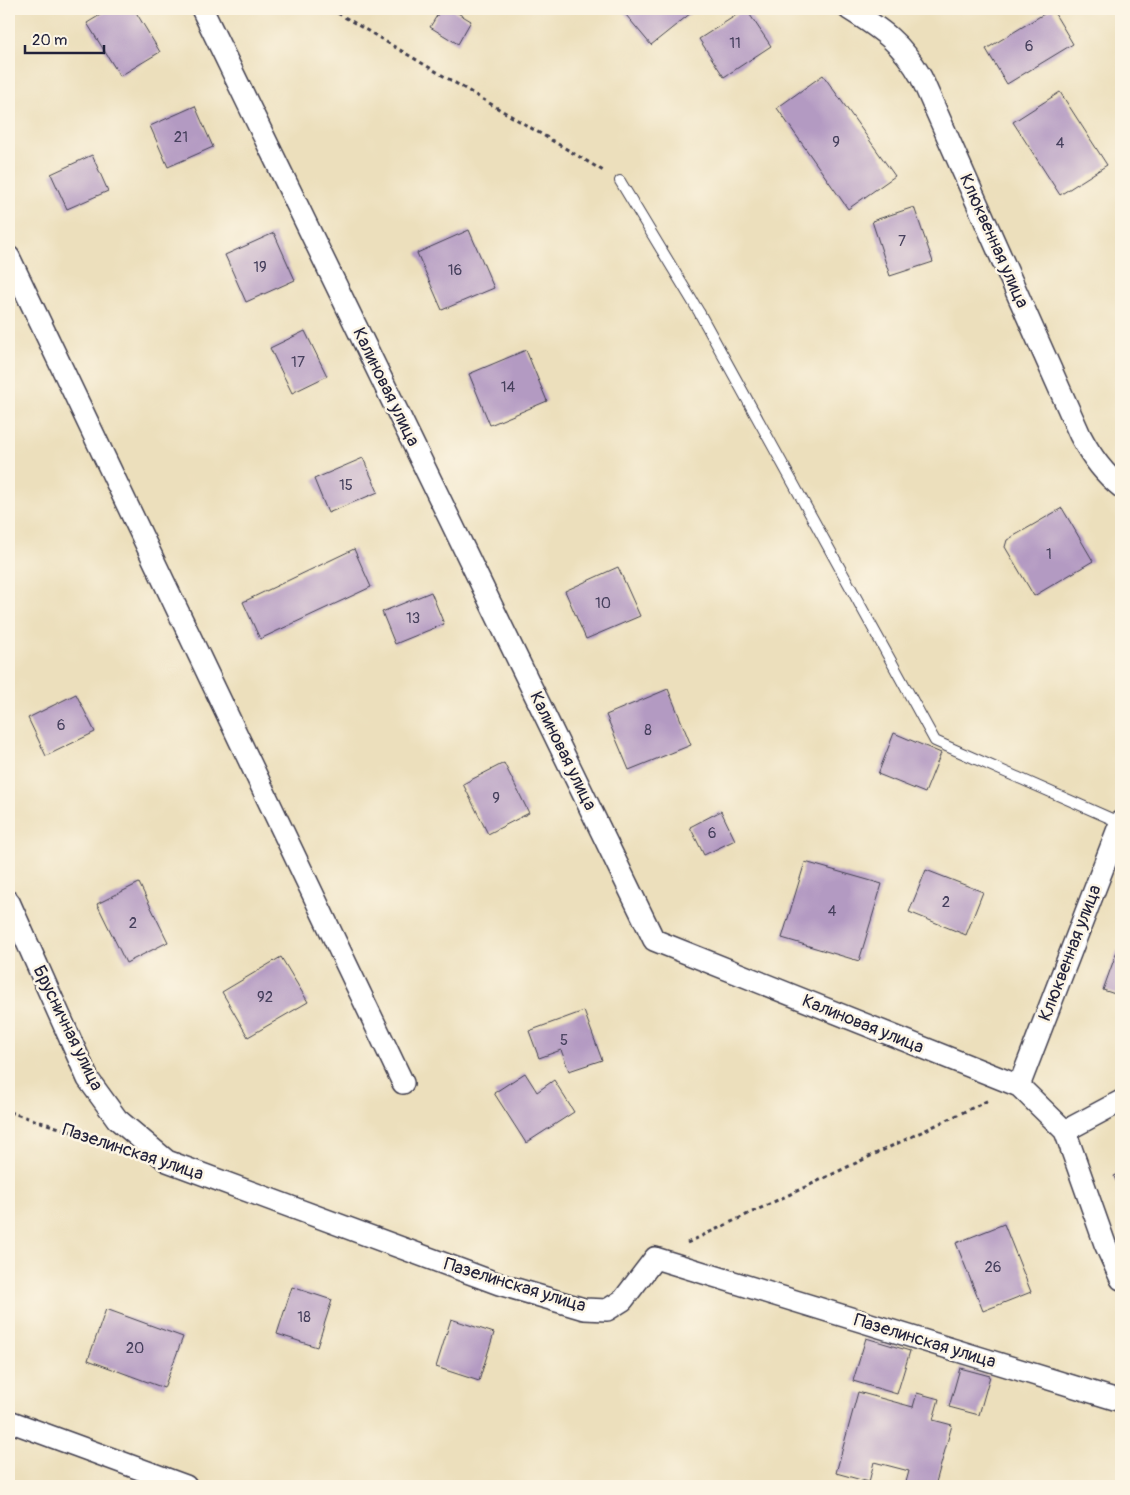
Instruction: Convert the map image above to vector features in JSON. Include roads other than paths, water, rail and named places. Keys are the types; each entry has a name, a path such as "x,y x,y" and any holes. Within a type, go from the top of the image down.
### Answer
{"street":[{"name":"Калиновая улица","path":"202,9 654,940 1019,1086 1065,1131 1105,1244 1121,1279"},
{"name":"Клюквенная улица","path":"849,9 888,35 909,56 921,77 1080,435 1091,456 1109,478 1121,488"},
{"path":"9,257 403,1083"},
{"name":"Клюквенная улица","path":"1019,1086 1121,822"},
{"name":"Брусничная улица","path":"9,902 88,1079 117,1119 167,1161"},
{"path":"1065,1131 1121,1101"},
{"name":"Пазелинская улица","path":"167,1161 499,1284 584,1309 607,1310 623,1300 655,1258 1121,1401"},
{"path":"9,1421 186,1486"}],"lane":[{"path":"620,181 699,312 935,741 1121,822"}]}
